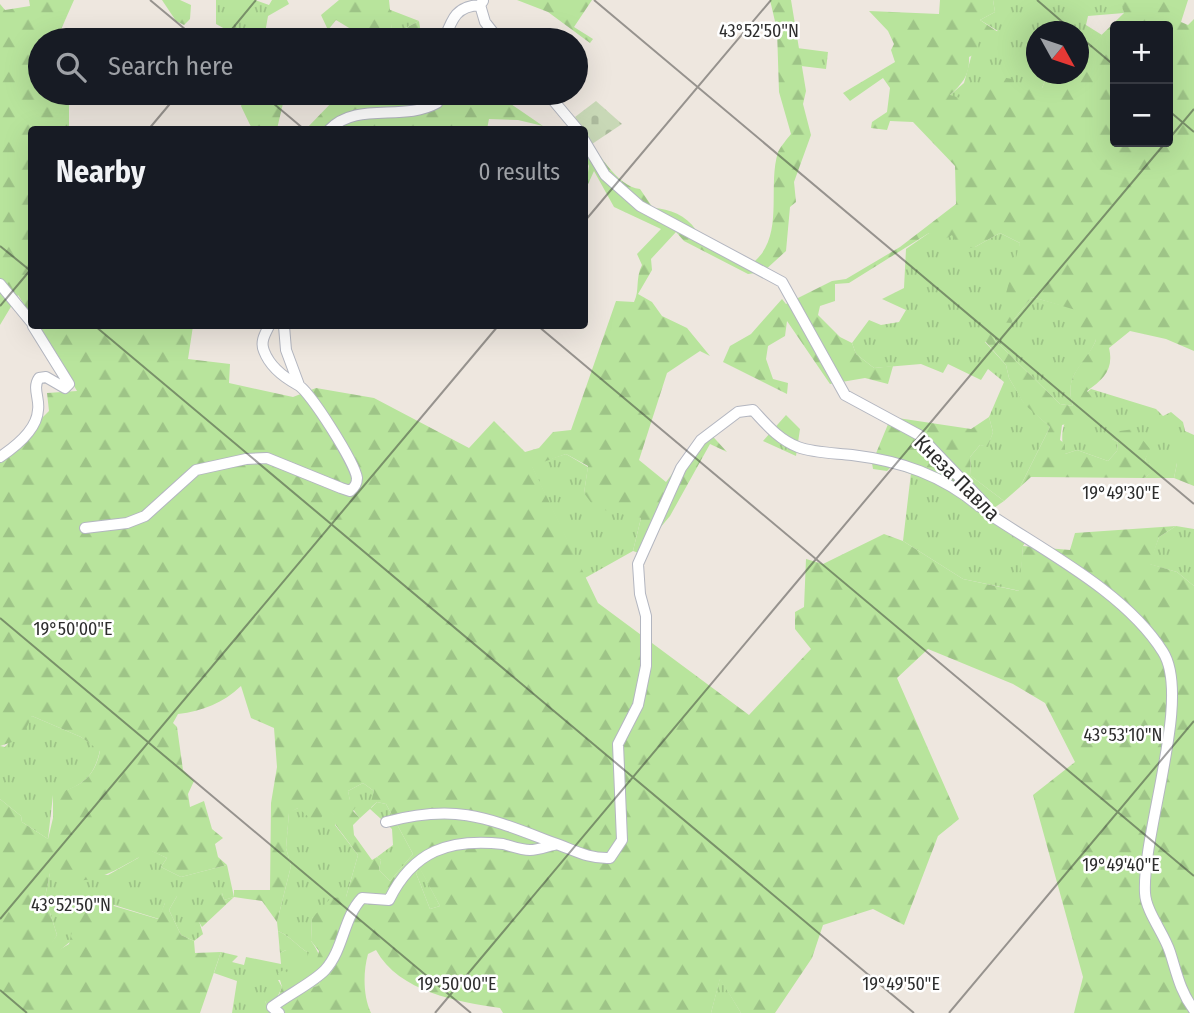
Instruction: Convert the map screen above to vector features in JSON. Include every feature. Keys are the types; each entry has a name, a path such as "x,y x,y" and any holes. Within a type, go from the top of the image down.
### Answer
{"street":[{"path":"448,28 453,15 461,8 482,3 485,22 490,28"},
{"path":"333,126 337,121 355,115 404,114 432,105"},
{"path":"558,105 576,126"},
{"name":"Кнеза Павла","path":"588,147 605,175 640,206 782,282 845,395 919,435 984,503 989,514 1119,602 1143,625 1164,654 1174,679 1172,715 1154,811 1144,896 1169,950 1181,993 1194,1010"},
{"path":"0,284 28,319"},
{"path":"0,457 16,446 36,420 39,408 35,388 39,377 46,377 65,388 69,384 35,329"},
{"path":"268,329 261,344 264,352 286,379 299,385"},
{"path":"85,528 127,523 145,516 196,470 246,459 267,458 350,491 358,481 348,452 299,385 286,350 284,329"},
{"path":"386,822 434,812 465,813 557,844 590,859 610,858 622,840 618,744 638,705 646,666 646,616 640,594 638,564 681,468 701,440 728,419 749,409 766,427 800,448 887,460 920,470 946,481 989,514"},
{"path":"275,1010 325,970 342,939 351,910 362,898 389,900 413,862 433,851 468,843 503,844 529,850 557,844"}],"green space":[{"path":"29,0 74,0 62,28 28,28 28,105 69,105 69,126 28,126 28,310 18,295 0,325 0,4 5,10 30,6"},
{"path":"162,0 180,0 191,5 190,19 184,25 176,21"},
{"path":"216,0 255,0 269,5 272,0 287,0 289,4 268,16 266,28 223,28 216,24"},
{"path":"339,0 389,0 392,28 349,28 336,20 327,28 321,15"},
{"path":"517,0 592,0 576,28 570,28 548,12"},
{"path":"770,0 791,0 806,91 803,104 811,135 794,182 796,202 790,207 786,251 763,272 748,274 684,241 676,232 651,259 652,270 638,294 652,302 662,316 687,328 710,356 700,351 667,373 639,460 666,482 706,429 727,452 710,444 670,516 639,553 633,551 641,518 595,508 584,493 588,466 566,454 532,466 598,603 749,715 811,649 795,629 795,612 804,607 806,559 823,564 884,534 903,541 963,579 1019,591 1023,546 1070,550 1075,533 1176,526 1159,537 1150,564 1177,572 1194,586 1194,1013 1074,1013 1083,977 1033,795 1075,762 1045,703 1013,684 928,649 897,678 959,819 938,836 904,925 873,909 823,925 812,958 775,1013 741,1013 720,979 711,1013 503,1013 500,1008 448,998 414,985 399,976 376,950 368,954 365,968 365,992 371,1013 271,1013 265,1001 268,997 277,1000 282,987 278,973 284,970 294,978 300,975 312,987 318,986 323,976 316,963 319,951 311,941 312,918 331,898 346,897 358,855 335,824 337,818 327,809 317,824 298,808 289,813 286,848 291,866 277,922 262,901 234,897 234,890 270,890 271,803 277,767 274,728 251,718 241,686 212,705 178,714 173,723 177,727 183,770 194,781 188,794 190,807 204,801 212,829 223,838 215,844 218,857 227,865 181,877 161,867 167,858 151,851 114,871 90,879 77,880 50,873 45,897 57,935 52,943 59,950 69,944 77,910 107,895 114,906 158,919 165,903 164,896 175,890 177,896 169,910 181,935 194,941 195,953 221,952 200,1013 0,1013 0,799 21,816 22,822 48,839 53,818 53,794 78,785 90,775 100,751 81,737 32,716 21,739 0,746 0,460 49,411 47,393 77,391 41,329 193,329 188,359 230,364 229,383 293,397 316,388 374,398 469,448 494,421 525,452 539,448 553,432 571,430 616,301 634,302 636,298 642,265 637,254 661,229 614,207 594,171 588,184 588,137 615,175 631,187 640,189 653,208 677,214 696,230 754,262 769,238 774,210 775,166 778,152 791,134 779,92 777,30","holes":["363,783 374,791 369,809 377,802 386,804 413,854 390,881 379,870 381,860 377,857 372,860 354,835 353,825 360,818 353,811 358,804 350,800 348,791","420,869 440,906 430,909 416,873"]},
{"path":"940,0 993,0 995,12 980,20 998,32 996,38 977,35 979,52 969,57 964,79 950,95 980,104 996,76 1012,79 1017,88 1042,88 1044,84 1089,84 1089,47 1110,27 1110,147 1173,147 1173,21 1116,21 1124,13 1120,0 1188,0 1181,22 1188,25 1194,19 1194,351 1166,339 1130,331 1109,348 1109,368 1087,391 1097,404 1094,417 1062,425 1060,440 1065,444 1065,454 1077,450 1108,461 1117,451 1118,442 1110,438 1113,432 1134,429 1150,449 1145,460 1157,469 1144,478 1031,477 1020,487 1050,427 1024,404 1009,378 1006,365 985,341 989,326 998,322 1020,243 1000,233 975,247 961,250 952,235 943,240 929,233 849,283 835,284 835,301 820,306 818,315 840,337 852,343 856,354 874,368 893,366 888,384 865,378 830,384 787,321 785,336 768,346 766,359 773,379 788,383 787,394 723,362 730,346 751,334 782,299 786,304 832,281 846,279 900,247 956,204 955,166 913,122 890,121 887,130 871,128 872,122 887,112 890,88 883,78 850,101 843,93 895,62 891,50 894,44 888,31 869,11 939,14","holes":["1032,297 1079,311 1080,332 1096,340 1073,378 1073,406 1060,404 994,339 1001,331 998,322 1011,323"]},
{"path":"993,0 1121,0 1124,13 1088,16 1087,21 1026,21 1026,84 1044,84 1042,88 1017,88 980,105 949,96 964,83 977,35 998,31 980,20 995,12"},
{"path":"388,9 419,21 406,28 392,28"},
{"path":"419,21 420,28 406,28"},
{"path":"1089,27 1102,35 1089,48"},
{"path":"797,48 828,52 826,69 801,66"},
{"path":"596,101 622,124 592,144 588,138 588,126 581,126 575,117"},
{"path":"283,105 278,126 251,126 241,106"},
{"path":"329,105 512,105 543,126 518,120 489,119 488,126 309,126"},
{"path":"929,233 952,234 975,247 1000,233 1020,243 1011,323 1032,297 1079,310 1096,340 1073,378 1073,406 1060,404 993,338 985,342 1006,365 1009,378 1024,403 1050,427 1020,487 1004,501 971,476 970,457 980,445 988,446 993,432 989,417 1004,382 988,369 981,380 948,364 943,373 921,364 874,368 856,354 852,343 869,320 881,325 899,322 906,310 882,299 904,288 906,249"},
{"path":"1091,389 1156,409 1163,416 1171,412 1183,422 1185,431 1194,435 1194,456 1177,463 1174,478 1144,478 1156,469 1145,460 1149,449 1110,438 1118,442 1117,451 1108,461 1077,450 1065,454 1062,435 1067,418"},
{"path":"786,415 800,429 796,456 763,441"},
{"path":"891,417 971,429 989,417 993,432 988,447 980,445 970,457 971,476 1004,501 981,517 953,504 954,493 942,485 891,467 887,471 873,469 872,463"},
{"path":"1170,453 1194,456 1194,486 1174,478 1177,463 1167,459"},
{"path":"566,454 588,467 584,493 641,518 633,551 585,578 531,465"},
{"path":"911,473 942,485 981,516 994,510 1029,536 1023,546 1020,591 963,579 903,541"},
{"path":"1176,526 1194,529 1194,586 1177,572 1149,564 1159,537"},
{"path":"32,716 81,737 100,750 90,775 71,789 53,795 48,839 22,822 21,816 0,799 0,746 5,747"},
{"path":"363,783 374,791 371,808 377,802 386,804 413,854 390,881 379,870 381,860 377,857 393,845 392,829 370,809 360,818 351,802 348,791"},
{"path":"298,808 327,808 338,818 335,825 358,855 346,897 312,918 311,941 321,963 322,974 318,986 312,987 307,979 278,980 282,987 276,1000 265,1001 271,1013 232,1013 237,981 214,973 221,952 238,956 232,962 244,965 246,957 281,964 280,953 286,950 307,952 278,931 277,922 291,866 286,848 289,812"},
{"path":"166,824 165,841 152,851 167,858 161,867 181,877 227,865 234,897 224,900 222,893 191,930 199,921 203,934 194,941 181,935 169,910 177,896 165,903 159,919 114,905 59,951 51,943 57,935 45,897 50,873 108,875 138,858"},
{"path":"420,868 440,906 430,909 416,873"},
{"path":"222,893 224,900 234,897 202,927 199,922 191,931 185,928 198,909 212,896"},
{"path":"278,931 307,952 309,962 289,956 286,950 280,953"},
{"path":"720,978 741,1013 711,1013"}]}
